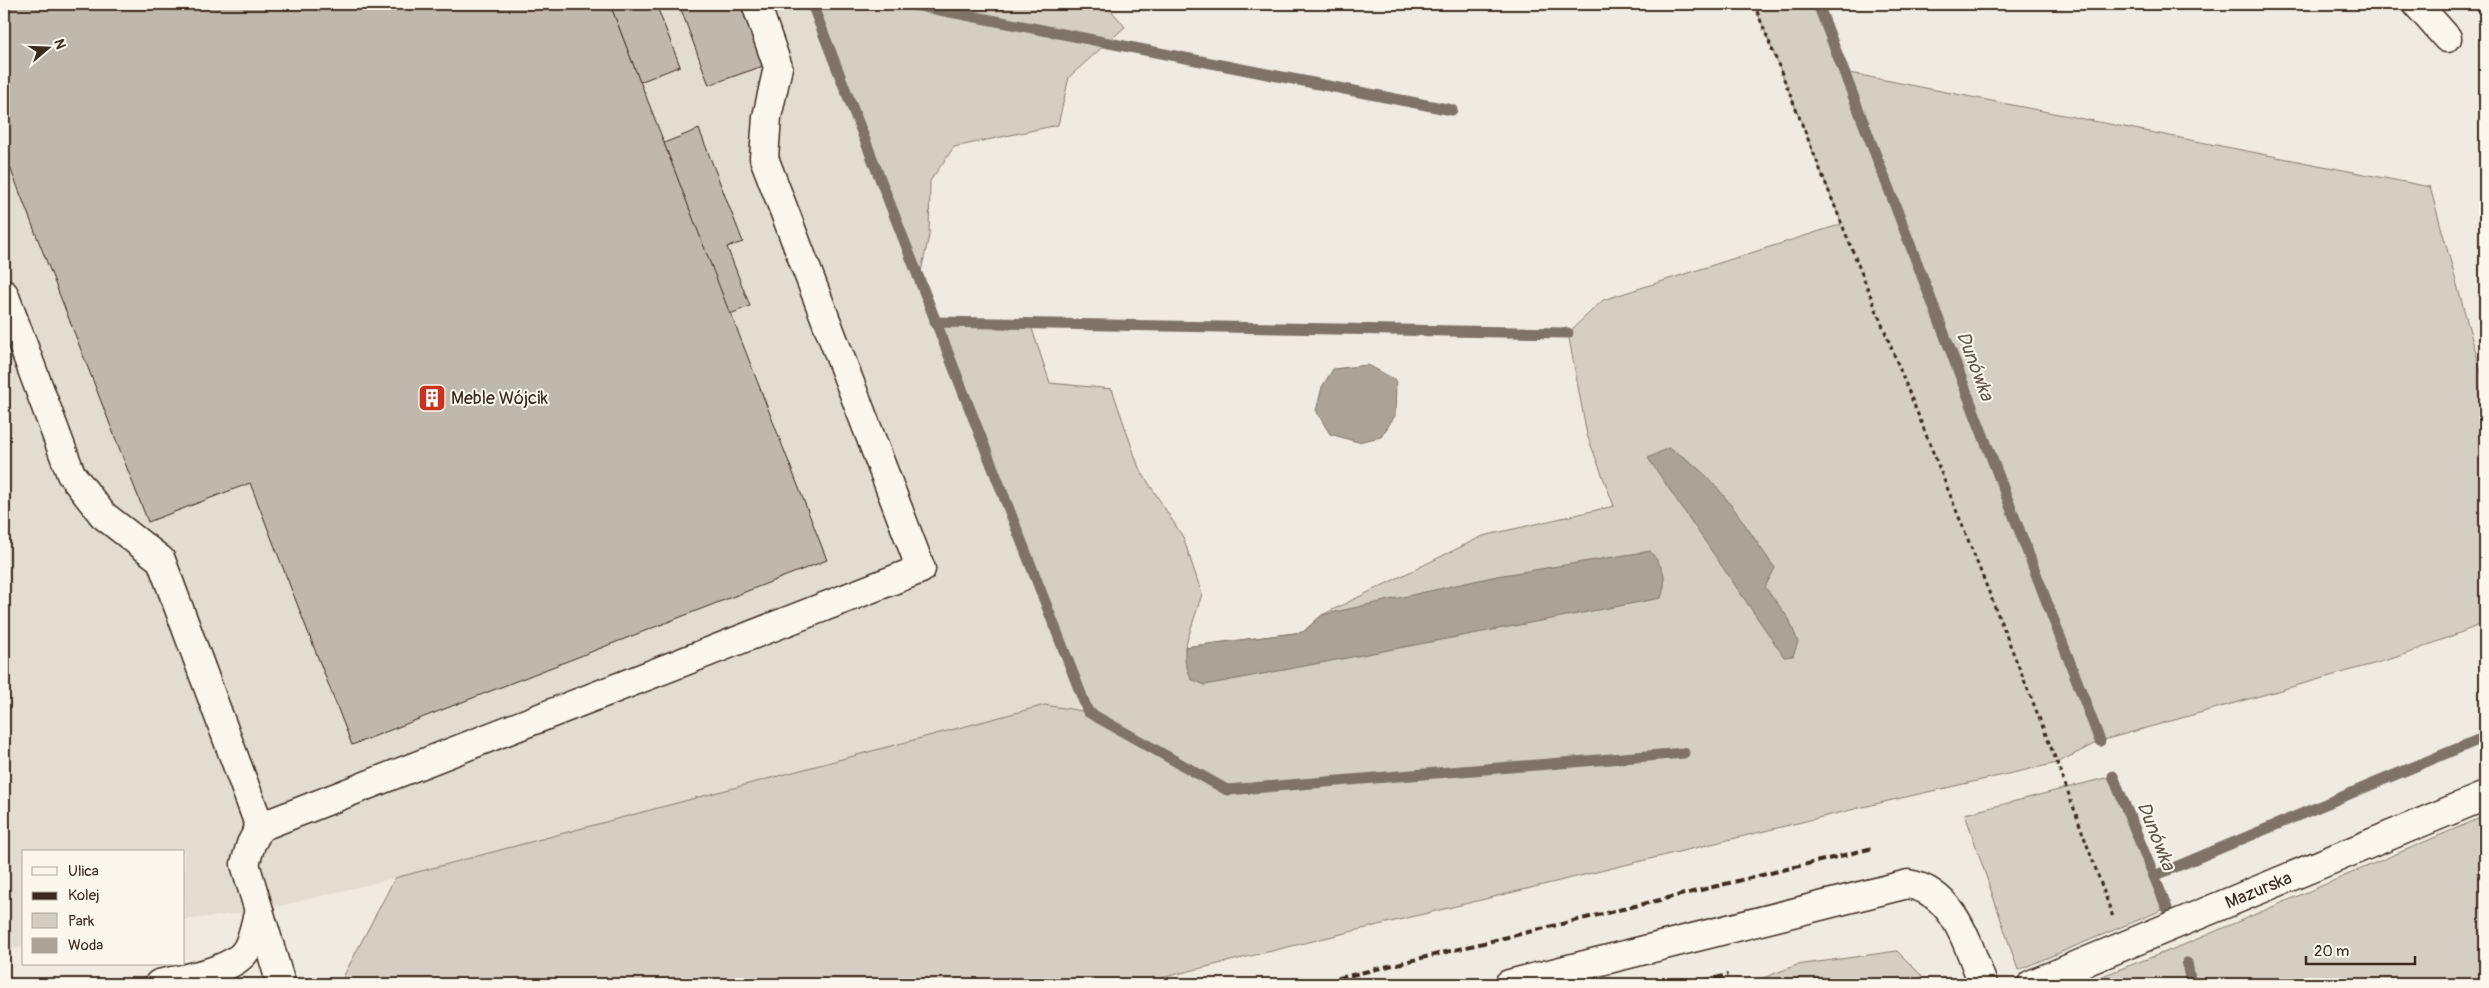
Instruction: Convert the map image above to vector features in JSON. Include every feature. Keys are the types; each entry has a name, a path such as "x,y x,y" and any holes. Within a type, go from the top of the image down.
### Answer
{"main road":[{"path":"281,984 258,912 246,864 251,844 260,827 921,569 764,158 767,117 778,67 756,4"},
{"path":"2417,4 2447,38"},
{"path":"4,294 71,474 103,515 161,560 260,827"},
{"name":"Mazurska","path":"2032,984 2124,948 2485,796"},
{"path":"1509,984 1908,884 1922,886 1933,892 1953,913 1983,984"},
{"path":"159,984 216,970 235,962 247,949 258,912"}],"path":[{"path":"1754,4 2060,770 2124,948"}],"shaded area":[{"path":"4,4 812,4 1088,712 1045,706 395,878 259,911 185,920 185,850 22,850 22,947 4,953"}],"green space":[{"path":"812,4 1106,4 1125,27 1069,77 1058,125 954,147 930,181 929,236 919,280"},
{"path":"1754,4 1818,4 1844,72 2430,187 2485,386 2485,623 2398,657 2100,741 2057,763 1888,801 1136,984 346,984 344,975 395,878 1045,705 1088,712 936,322 1030,323 1050,383 1112,389 1139,468 1183,537 1202,594 1185,647 1303,632 1322,615 1483,536 1614,506 1587,435 1568,333 1603,300 1842,224"},
{"path":"2113,776 2167,908 2018,970 1965,814"},
{"path":"2485,816 2485,984 2081,984 2181,946"},
{"path":"1897,951 1921,975 1923,984 1747,984 1797,965"}],"water":[{"path":"1368,365 1396,380 1395,416 1381,437 1358,442 1330,434 1316,411 1322,387 1333,369"},
{"path":"1668,448 1685,458 1715,485 1775,568 1765,587 1789,619 1798,642 1793,656 1784,657 1648,458"},
{"path":"1650,551 1659,563 1663,573 1664,584 1661,598 1205,685 1191,679 1185,661 1185,647 1303,632 1322,615 1497,576"}],"building":[{"name":"Meble Wójcik","path":"4,4 610,4 827,560 352,745 250,483 148,522 4,152"},
{"path":"610,4 656,4 680,66 640,82"},
{"path":"679,4 741,4 763,66 709,85"},
{"path":"699,129 743,242 727,247 750,306 730,314 664,143"}],"waterway":[{"path":"812,4 1088,712 1227,790 1684,753"},
{"path":"909,4 1452,110"},
{"name":"Dunówka","path":"1818,4 2100,741"},
{"path":"935,322 1568,333"},
{"path":"2154,876 2485,737"},
{"name":"Dunówka","path":"2113,776 2167,908"},
{"name":"Dunówka","path":"2187,963 2191,984"}],"railway":[{"path":"1315,984 1873,848"},
{"path":"1692,984 1728,975"}],"place":[{"name":"Meble Wójcik","path":"432,398"}]}
